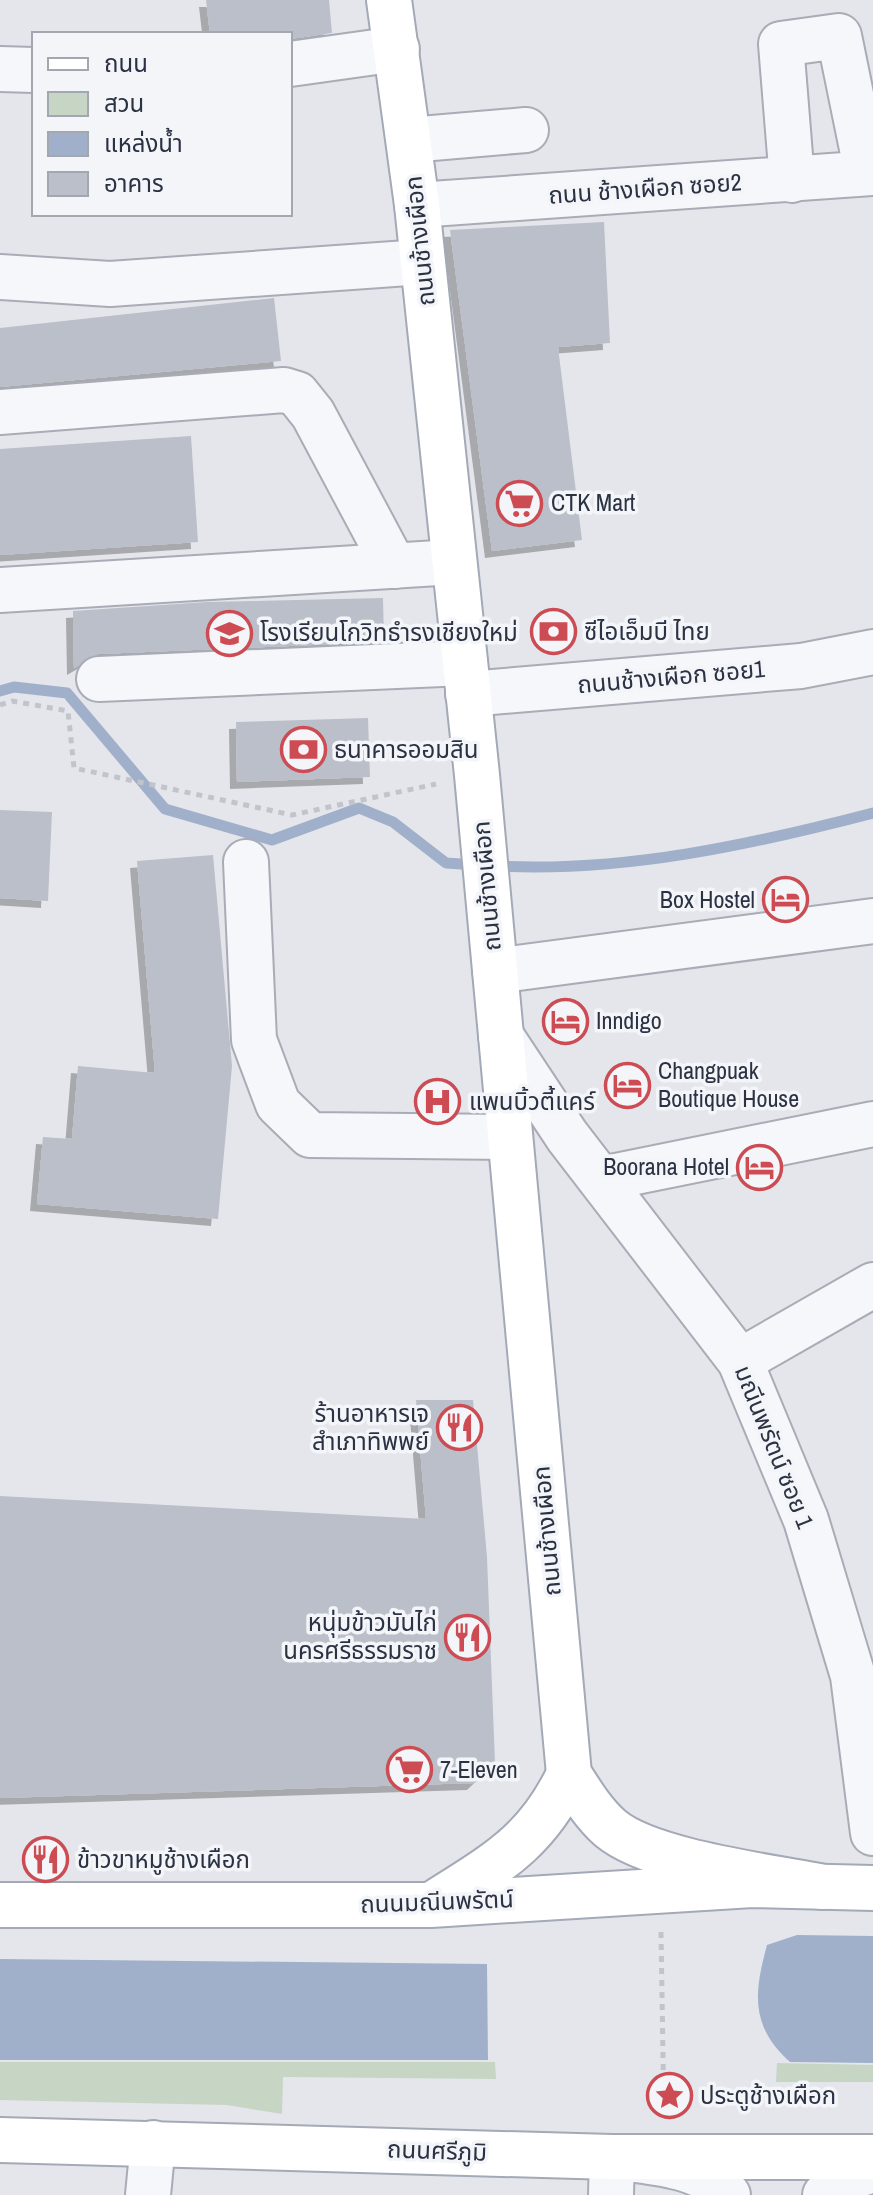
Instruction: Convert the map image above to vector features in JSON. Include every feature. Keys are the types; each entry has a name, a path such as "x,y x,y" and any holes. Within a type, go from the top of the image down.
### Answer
{"main road":[{"name":"ถนนช้างเผือก","path":"389,0 417,205 477,775 569,1774 587,1803 611,1829 641,1845 674,1856 823,1887"},
{"path":"431,1905 490,1868 535,1832 554,1806 569,1774"},
{"name":"ถนนมณีนพรัตน์","path":"0,1905 431,1905 752,1885 873,1888"},
{"name":"ถนนศรีภูมิ","path":"1,2149 153,2143 612,2176 873,2157"}],"street":[{"path":"792,180 781,44 839,36 870,173"},
{"path":"292,64 397,49"},
{"path":"0,69 32,70"},
{"path":"409,140 526,130"},
{"name":"ถนน ช้างเผือก ซอย2","path":"417,205 870,173"},
{"path":"0,277 110,284 422,262"},
{"path":"0,412 284,390 297,394 313,414 394,566"},
{"path":"0,590 454,562"},
{"name":"ถนนช้างเผือก ซอย1","path":"99,679 466,679 801,666 873,652"},
{"path":"246,862 254,1040 278,1104 310,1135 510,1137"},
{"path":"495,971 873,921"},
{"name":"มณีนพรัตน์ ซอย 1","path":"501,1036 601,1179 740,1361 806,1520 863,1673 873,1833"},
{"path":"601,1179 873,1124"},
{"path":"740,1361 873,1285"},
{"path":"148,2195 153,2143"},
{"path":"612,2176 659,2163 701,2175 728,2195"},
{"path":"825,2195 840,2181 873,2170"}],"path":[{"path":"0,705 12,701 68,711 74,768 292,815 477,775"},
{"path":"661,1923 664,2121"}],"green space":[{"path":"0,2062 495,2062 496,2079 283,2077 282,2114 227,2105 0,2100"},
{"path":"777,2063 873,2065 873,2082 776,2082"}],"water":[{"path":"797,1935 873,1936 873,2063 790,2062 768,2035 762,2022 758,1994 767,1945"},
{"path":"0,1959 487,1964 488,2060 0,2060"}],"building":[{"path":"206,0 329,0 332,33 292,39 292,32 210,32"},
{"path":"604,222 610,343 558,347 582,540 492,551 450,230"},
{"path":"274,298 281,361 0,387 0,328"},
{"path":"191,436 198,542 0,555 0,449"},
{"name":"โรงเรียนโกวิทธำรงเชียงใหม่","path":"383,598 384,642 98,654 74,668 73,611 207,602"},
{"name":"ธนาคารออมสิน","path":"368,718 370,777 237,782 236,722"},
{"path":"0,810 52,812 48,901 0,898"},
{"path":"213,855 232,1066 218,1219 37,1204 43,1137 72,1139 78,1066 155,1073 137,861"},
{"path":"416,1400 473,1400 487,1557 495,1763 474,1783 0,1798 0,1496 426,1519"}],"waterway":[{"path":"0,691 14,687 67,693 165,809 272,840 359,808 393,822 446,863 477,865"},
{"path":"495,866 543,867 638,861 733,846 873,813"}],"place":[{"name":"CTK Mart","path":"520,503"},
{"name":"ซีไอเอ็มบี ไทย","path":"553,632"},
{"name":"โรงเรียนโกวิทธำรงเชียงใหม่","path":"229,633"},
{"name":"ธนาคารออมสิน","path":"303,750"},
{"name":"Box Hostel","path":"786,900"},
{"name":"Inndigo","path":"565,1021"},
{"name":"Changpuak Boutique House","path":"627,1085"},
{"name":"แพนบิ้วตี้แคร์","path":"438,1102"},
{"name":"Boorana Hotel","path":"760,1167"},
{"name":"ร้านอาหารเจ สำเภาทิพพย์","path":"460,1428"},
{"name":"หนุ่มข้าวมันไก่ นครศรีธรรมราช","path":"468,1637"},
{"name":"7-Eleven","path":"409,1770"},
{"name":"ข้าวขาหมูช้างเผือก","path":"46,1860"},
{"name":"ประตูช้างเผือก","path":"669,2096"}]}
